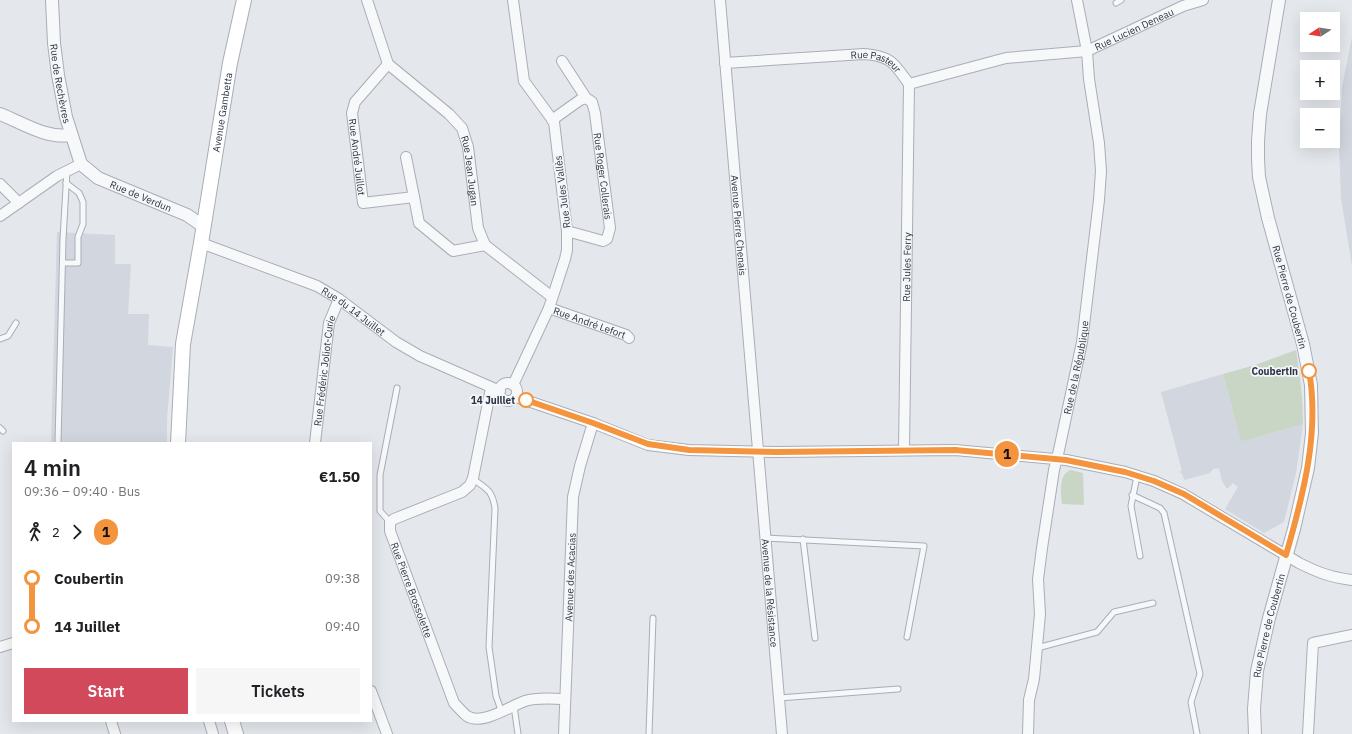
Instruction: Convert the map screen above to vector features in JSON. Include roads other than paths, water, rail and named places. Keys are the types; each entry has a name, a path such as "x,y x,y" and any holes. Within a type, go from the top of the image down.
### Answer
{"main road":[{"name":"Avenue Gambetta","path":"201,243 230,63 244,0"},
{"path":"178,442 183,344 201,243"},
{"path":"232,722 236,734"}],"street":[{"name":"Rue de Rechèvres","path":"52,0 54,43 58,75 66,117 81,164"},
{"path":"367,0 388,64"},
{"name":"Rue Jules Vallès","path":"513,0 524,80 554,122 567,231 567,250 565,259 549,308 513,384"},
{"name":"Avenue Pierre Chenais","path":"720,0 758,451"},
{"name":"Rue de la République","path":"1028,734 1029,700 1034,679 1040,614 1038,579 1048,508 1057,459 1082,342 1099,200 1101,171 1099,143 1087,51 1078,0"},
{"name":"Rue Lucien Deneau","path":"1087,51 1182,3 1203,0"},
{"name":"Rue Pierre de Coubertin","path":"1256,734 1254,709 1257,671 1269,618 1308,468 1312,433 1311,384 1304,344 1268,218 1259,177 1258,165 1260,114 1279,0"},
{"name":"Rue Pasteur","path":"725,63 864,54 878,55 888,59 896,66 909,84 1006,58 1087,51"},
{"name":"Rue Roger Collerais","path":"562,61 586,98 592,102 595,113 610,228 607,239 603,241 567,231"},
{"name":"Rue André Juillot","path":"388,64 355,102 352,113 363,203 414,197"},
{"name":"Rue Jean Jugan","path":"388,64 449,114 462,128 468,147 478,228 485,245"},
{"name":"Rue Jules Ferry","path":"904,450 909,84"},
{"path":"552,120 580,100 586,98"},
{"path":"0,114 37,131 65,136 71,135"},
{"path":"406,157 419,223 453,251 485,245 552,297"},
{"path":"0,216 45,184 67,170 81,164"},
{"name":"Rue de Verdun","path":"81,164 98,178 187,215 203,226"},
{"path":"0,184 19,203"},
{"name":"Rue du 14 Juillet","path":"201,243 317,286 339,299 396,342 420,356 498,393"},
{"name":"Rue Frédéric Joliot-Curie","path":"315,442 329,323 339,299"},
{"name":"Rue André Lefort","path":"549,308 626,335 629,338"},
{"path":"390,522 394,519 462,492 470,485 473,479 487,406 502,386 507,383 513,384 516,389 516,397"},
{"path":"498,393 512,400 516,397 655,446 689,450 758,451 955,450 1057,459 1137,476 1154,481 1184,494 1304,565 1327,576 1352,580"},
{"path":"487,406 498,393"},
{"name":"Avenue des Acacias","path":"564,734 573,497 580,466 593,423"},
{"name":"Avenue de la Résistance","path":"758,451 782,734"},
{"name":"Rue Pierre Brossolette","path":"390,522 390,531 454,703 468,716 476,719 490,717 501,710 526,700 544,698 565,699"},
{"path":"1308,734 1313,643 1352,635"},
{"path":"0,647 12,643"},
{"path":"372,694 387,734"},
{"path":"111,722 115,734"},
{"path":"209,722 213,734"}],"lane":[{"path":"58,442 67,170"},
{"path":"63,262 78,263 78,237 83,224 83,202 79,193 66,183"},
{"path":"0,339 8,336 16,324"},
{"path":"390,522 380,511 380,475 397,388"},
{"path":"1137,476 1131,506 1140,556"},
{"path":"473,479 488,490 493,498 495,508 489,647 496,696 501,710"},
{"path":"1132,495 1160,508 1164,513 1200,674 1191,702 1197,734"},
{"path":"765,538 924,546 907,637"},
{"path":"803,540 815,638"},
{"path":"1037,648 1097,632 1114,612 1153,603"},
{"path":"649,734 653,618"},
{"path":"779,698 898,689"},
{"path":"514,706 518,734"}],"place":[{"name":"Coubertin","path":"1309,371"},
{"name":"14 Juillet","path":"526,400"}]}
